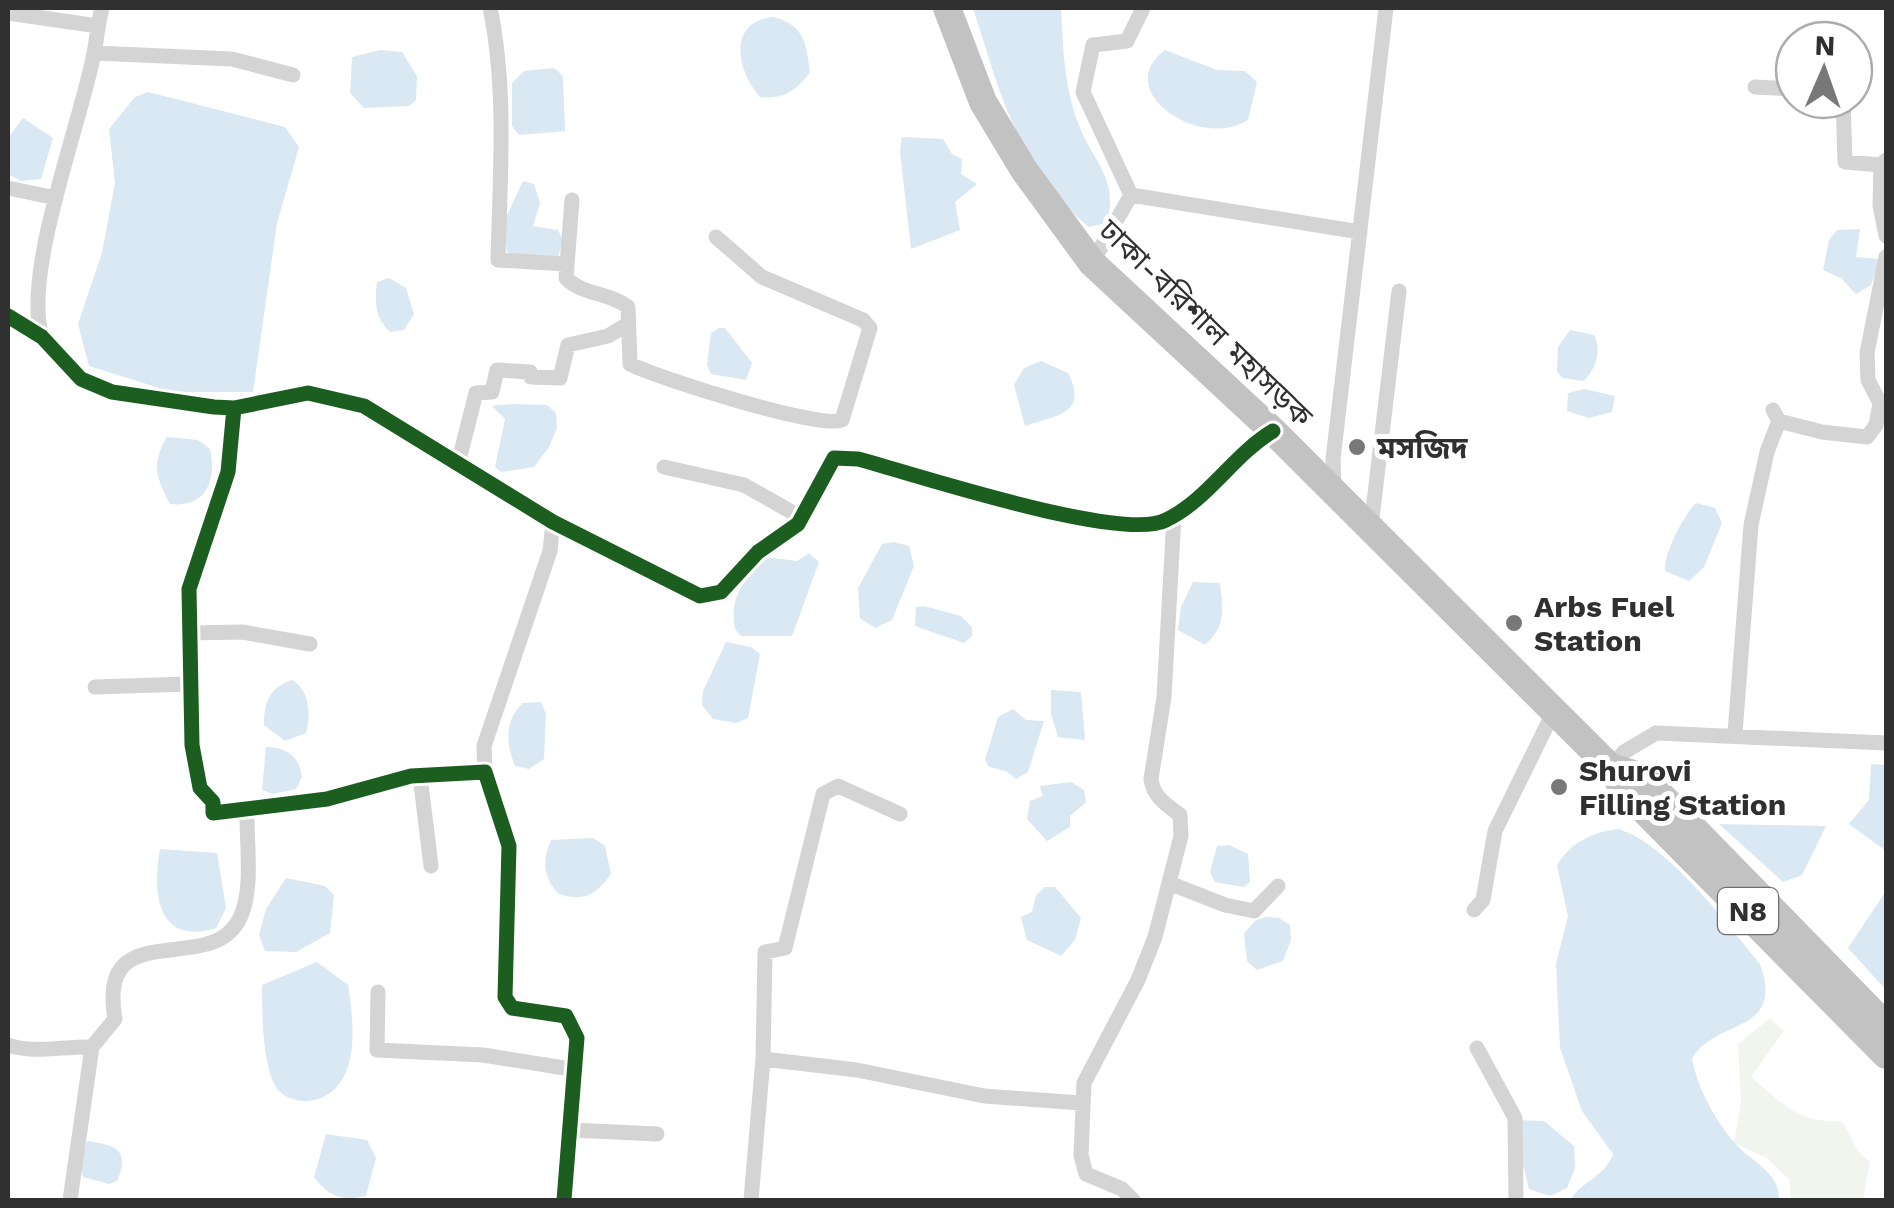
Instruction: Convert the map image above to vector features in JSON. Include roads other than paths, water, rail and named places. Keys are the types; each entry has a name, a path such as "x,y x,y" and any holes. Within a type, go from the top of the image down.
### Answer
{"highway":[{"name":"ঢাকা-বরিশাল মহাসড়ক","path":"947,8 984,102 1024,170 1098,254 1370,531 1610,767 1624,790 1886,1055"},
{"name":"ঢাকা-বরিশাল মহাসড়ক","path":"1610,767 1643,777 1886,1026"}],"street":[{"path":"42,337 36,306 56,198 102,8"},
{"path":"490,8 496,37 500,120 498,260 566,264"},
{"path":"1131,195 1083,92 1093,45 1127,41 1143,8"},
{"path":"1334,494 1333,459 1386,8"},
{"path":"8,13 98,26"},
{"path":"94,53 232,59 292,74"},
{"path":"1755,87 1774,88"},
{"path":"1844,120 1844,162 1884,162 1880,205 1886,236"},
{"path":"8,188 56,198"},
{"path":"1098,254 1131,195"},
{"path":"1131,195 1360,232"},
{"path":"572,200 566,278 575,288 611,295 628,307 630,364 702,392 834,424 842,420 870,328 863,320 762,278 716,238"},
{"path":"1735,733 1751,525 1776,415 1822,432 1867,436 1876,426 1883,403 1868,380 1867,353 1886,257"},
{"path":"1370,531 1399,291"},
{"path":"8,316 42,337 70,370 93,386 234,408 308,393 344,398 553,522 687,590 710,596 721,592 758,552 802,518 834,458 834,424"},
{"path":"458,464 476,393 492,392 497,370 504,367 530,372 532,377 560,378 568,345 608,336 628,324"},
{"path":"234,408 228,472 189,589 188,684 200,788 213,802 213,813 326,799 420,776 484,772"},
{"path":"834,458 858,459 1122,526 1150,526 1174,516 1208,489 1252,444 1273,431"},
{"path":"664,467 744,485 802,518"},
{"path":"1134,1200 1122,1189 1086,1174 1080,1156 1081,1103 1084,1083 1138,980 1181,836 1180,815 1162,802 1152,789 1151,779 1164,697 1174,516"},
{"path":"553,522 550,552 484,746 484,772 509,846 505,997 512,1008 566,1016 576,1038 577,1070 564,1200"},
{"path":"189,633 242,632 310,644"},
{"path":"94,687 188,684"},
{"path":"1474,910 1483,900 1496,832 1554,713"},
{"path":"1610,767 1624,752 1656,734 1735,733 1886,743"},
{"path":"420,776 431,866"},
{"path":"751,1200 763,1059 765,952 785,948 823,794 838,786 900,814"},
{"path":"70,1200 92,1047 115,1019 110,994 115,974 141,955 210,941 240,920 245,903 247,809"},
{"path":"1169,882 1224,905 1254,910 1278,886"},
{"path":"378,992 376,1050 483,1055 577,1070"},
{"path":"8,1045 26,1051 56,1045 92,1047"},
{"path":"1477,1048 1514,1118 1516,1200"},
{"path":"763,1059 856,1070 984,1096 1081,1103"},
{"path":"572,1130 656,1134"}],"place":[{"name":"মসজিদ","path":"1357,447"},
{"name":"Arbs Fuel Station","path":"1514,623"},
{"name":"Shurovi Filling Station","path":"1559,787"}]}
